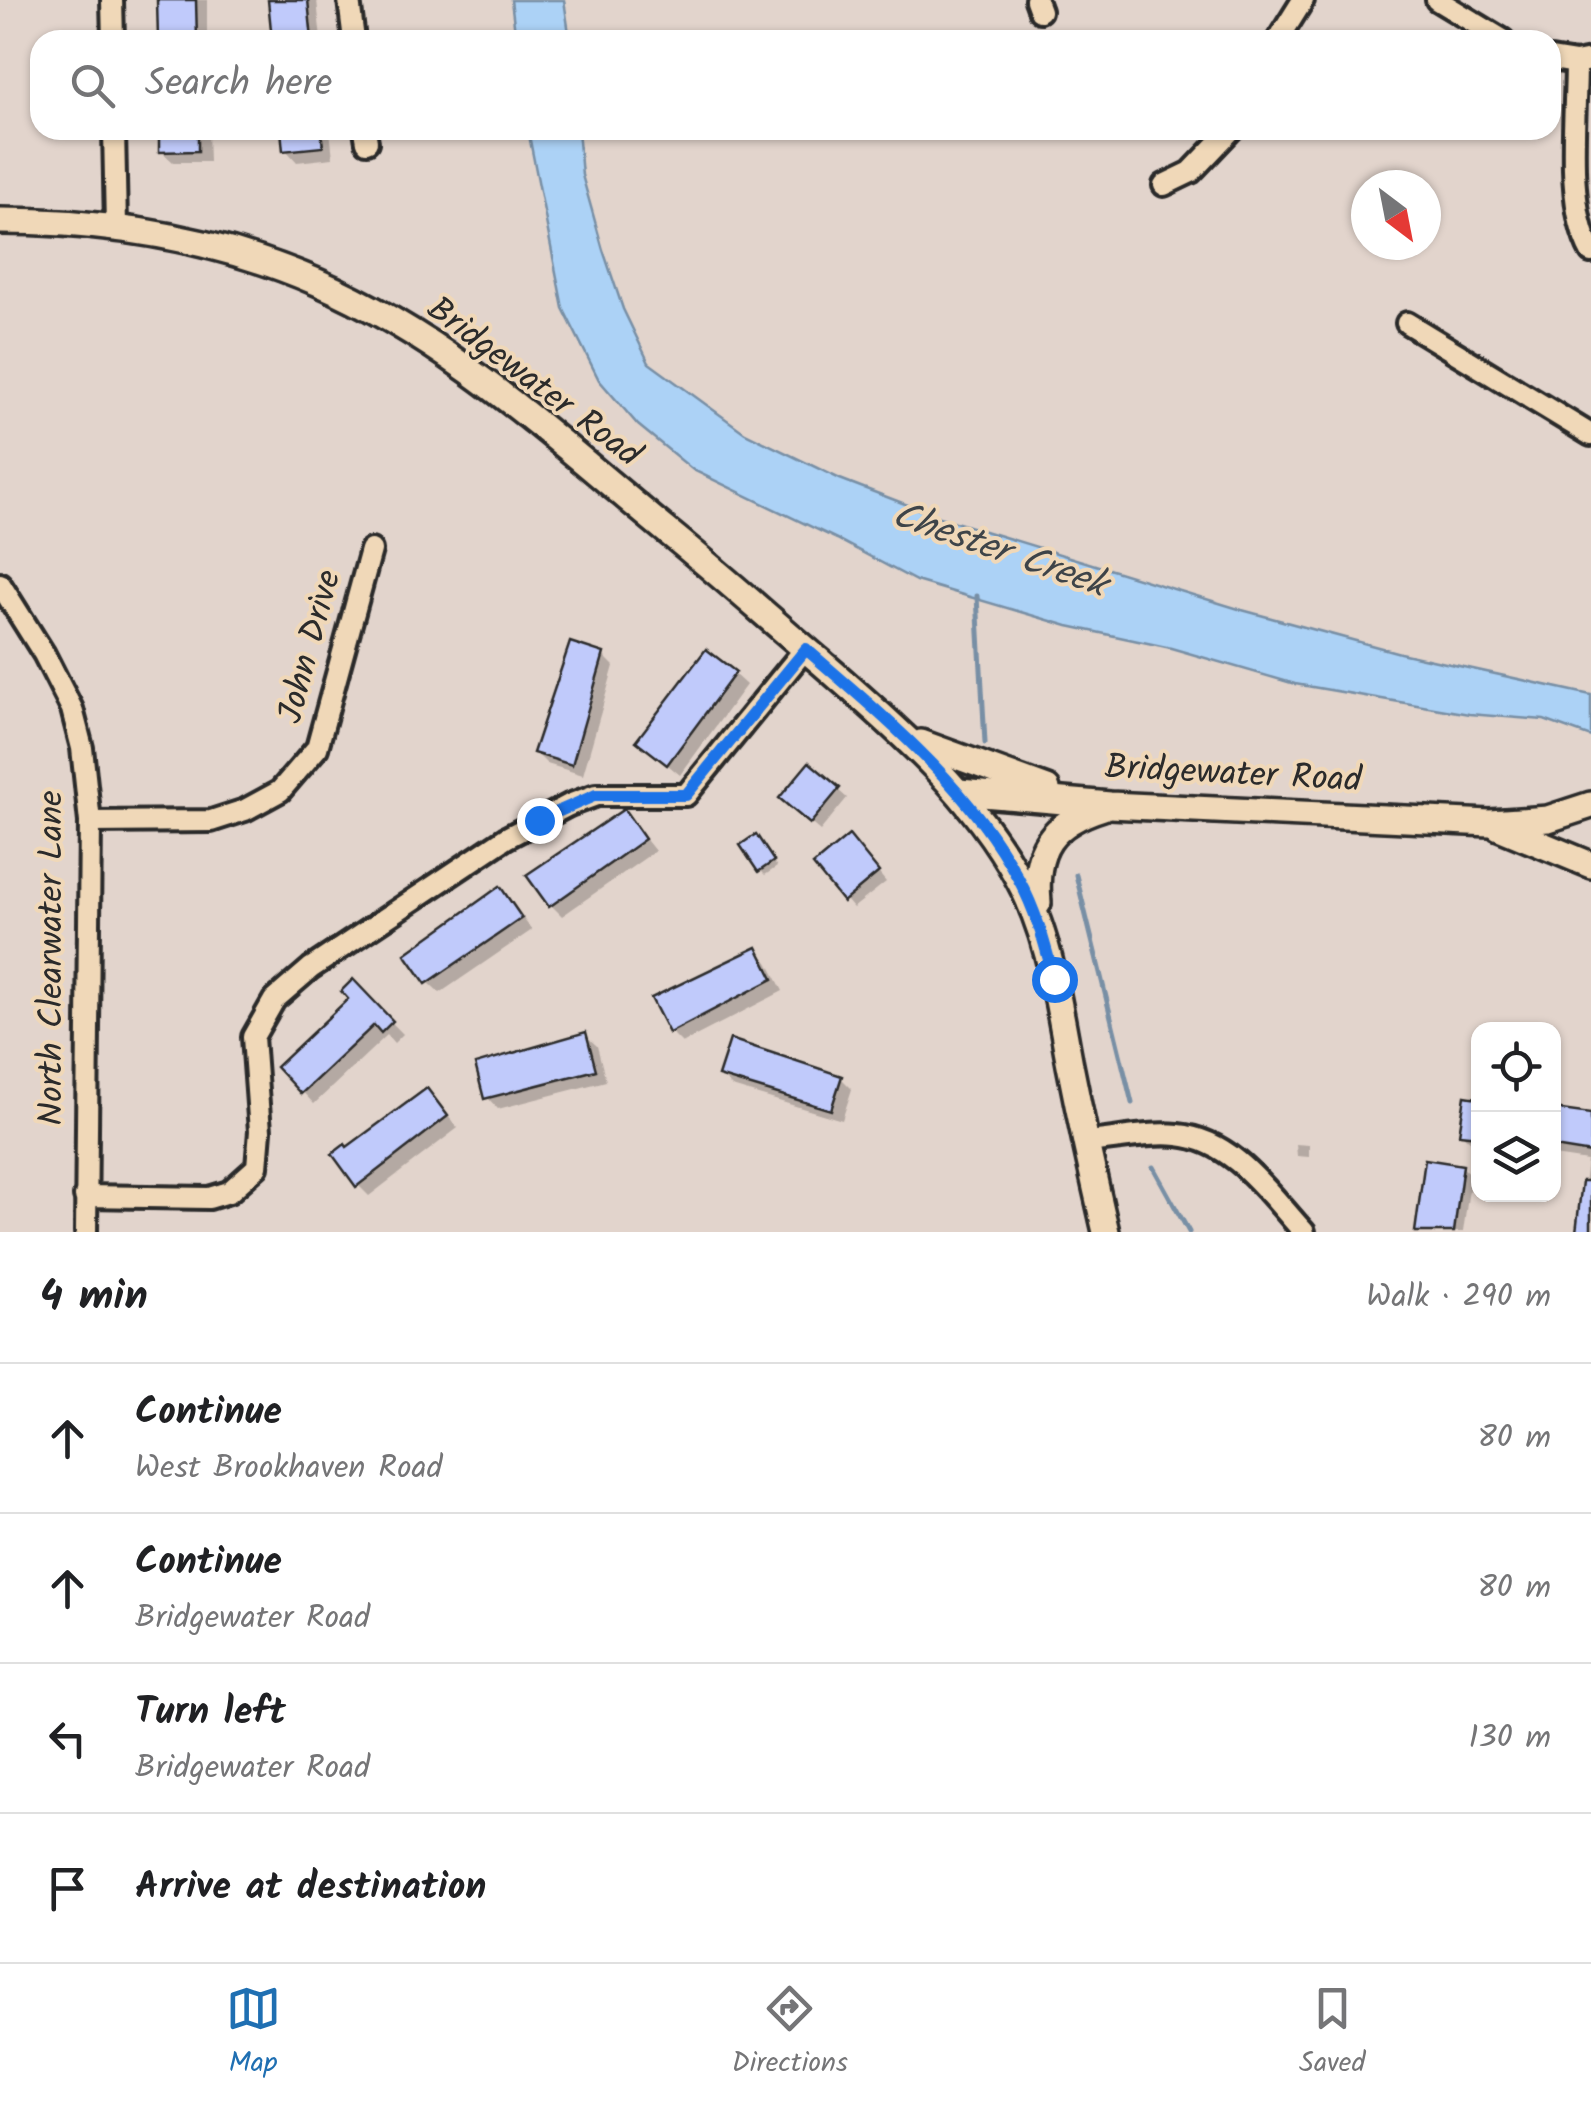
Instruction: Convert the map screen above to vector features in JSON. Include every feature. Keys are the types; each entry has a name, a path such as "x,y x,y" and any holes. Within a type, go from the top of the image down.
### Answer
{"street":[{"path":"112,0 113,30"},
{"path":"349,0 353,30"},
{"path":"1284,30 1303,0"},
{"path":"1437,0 1487,30"},
{"path":"1583,62 1576,202 1580,232 1591,252"},
{"path":"114,140 116,226"},
{"path":"1164,185 1190,172 1221,140"},
{"name":"Bridgewater Road","path":"0,221 116,226 269,264 353,299 427,341 539,422 901,732 960,792 1110,805 1490,823 1589,815"},
{"path":"1407,323 1590,432"},
{"name":"John Drive","path":"90,822 210,821 246,810 280,791 316,748 370,550"},
{"name":"North Clearwater Lane","path":"0,584 72,708 82,748 90,822 86,1232"},
{"path":"85,1196 209,1198 244,1182 258,1167 260,1131 253,1037 274,1000 311,968 539,820 596,795 686,795 806,649"},
{"path":"901,732 948,755 1007,776 1110,805"},
{"path":"960,792 1020,880 1040,928 1106,1232"},
{"path":"1040,928 1035,872 1042,853 1060,828 1086,812 1110,805"},
{"path":"1490,823 1591,864"},
{"path":"1085,1142 1178,1135 1210,1145 1233,1156 1304,1232"}],"water":[{"path":"511,0 564,0 568,30 515,30"},
{"name":"Chester Creek","path":"530,140 579,140 582,175 603,250 623,309 649,363 745,433 840,479 939,517 1242,610 1400,653 1591,695 1591,737 1544,720 1469,714 1295,684 1171,648 1068,626 916,581 693,470 638,425 599,380 563,308"}],"building":[{"path":"157,0 196,0 197,30 158,30"},
{"path":"268,0 308,0 311,30 271,30"},
{"path":"159,140 198,140 198,151 159,152"},
{"path":"282,140 322,140 323,147 283,151"},
{"path":"570,642 604,653 572,765 533,753"},
{"path":"706,649 736,672 667,765 636,741"},
{"path":"809,762 840,788 810,824 779,798"},
{"path":"624,809 645,839 549,907 526,875"},
{"path":"756,834 774,861 758,872 740,845"},
{"path":"849,835 879,872 843,902 813,865"},
{"path":"500,886 522,918 426,984 405,954"},
{"path":"757,947 773,979 669,1033 651,998"},
{"path":"353,979 393,1021 381,1033 374,1025 301,1094 276,1067 348,999 341,991"},
{"path":"586,1032 596,1070 484,1099 475,1064"},
{"path":"730,1039 842,1076 831,1110 718,1076"},
{"path":"427,1088 448,1116 356,1187 332,1154"},
{"path":"1465,1096 1471,1097 1471,1135 1459,1134"},
{"path":"1561,1110 1591,1114 1591,1153 1561,1148"},
{"path":"1425,1159 1463,1165 1454,1232 1415,1232"},
{"path":"1582,1181 1591,1181 1591,1232 1576,1232"}],"waterway":[{"path":"977,596 985,743"},
{"path":"1076,875 1132,1103"},
{"path":"1153,1167 1189,1232"}],"route":[{"path":"539,820 596,795 686,795 806,649 901,732 960,792 1020,880 1040,928 1054,979"}]}
